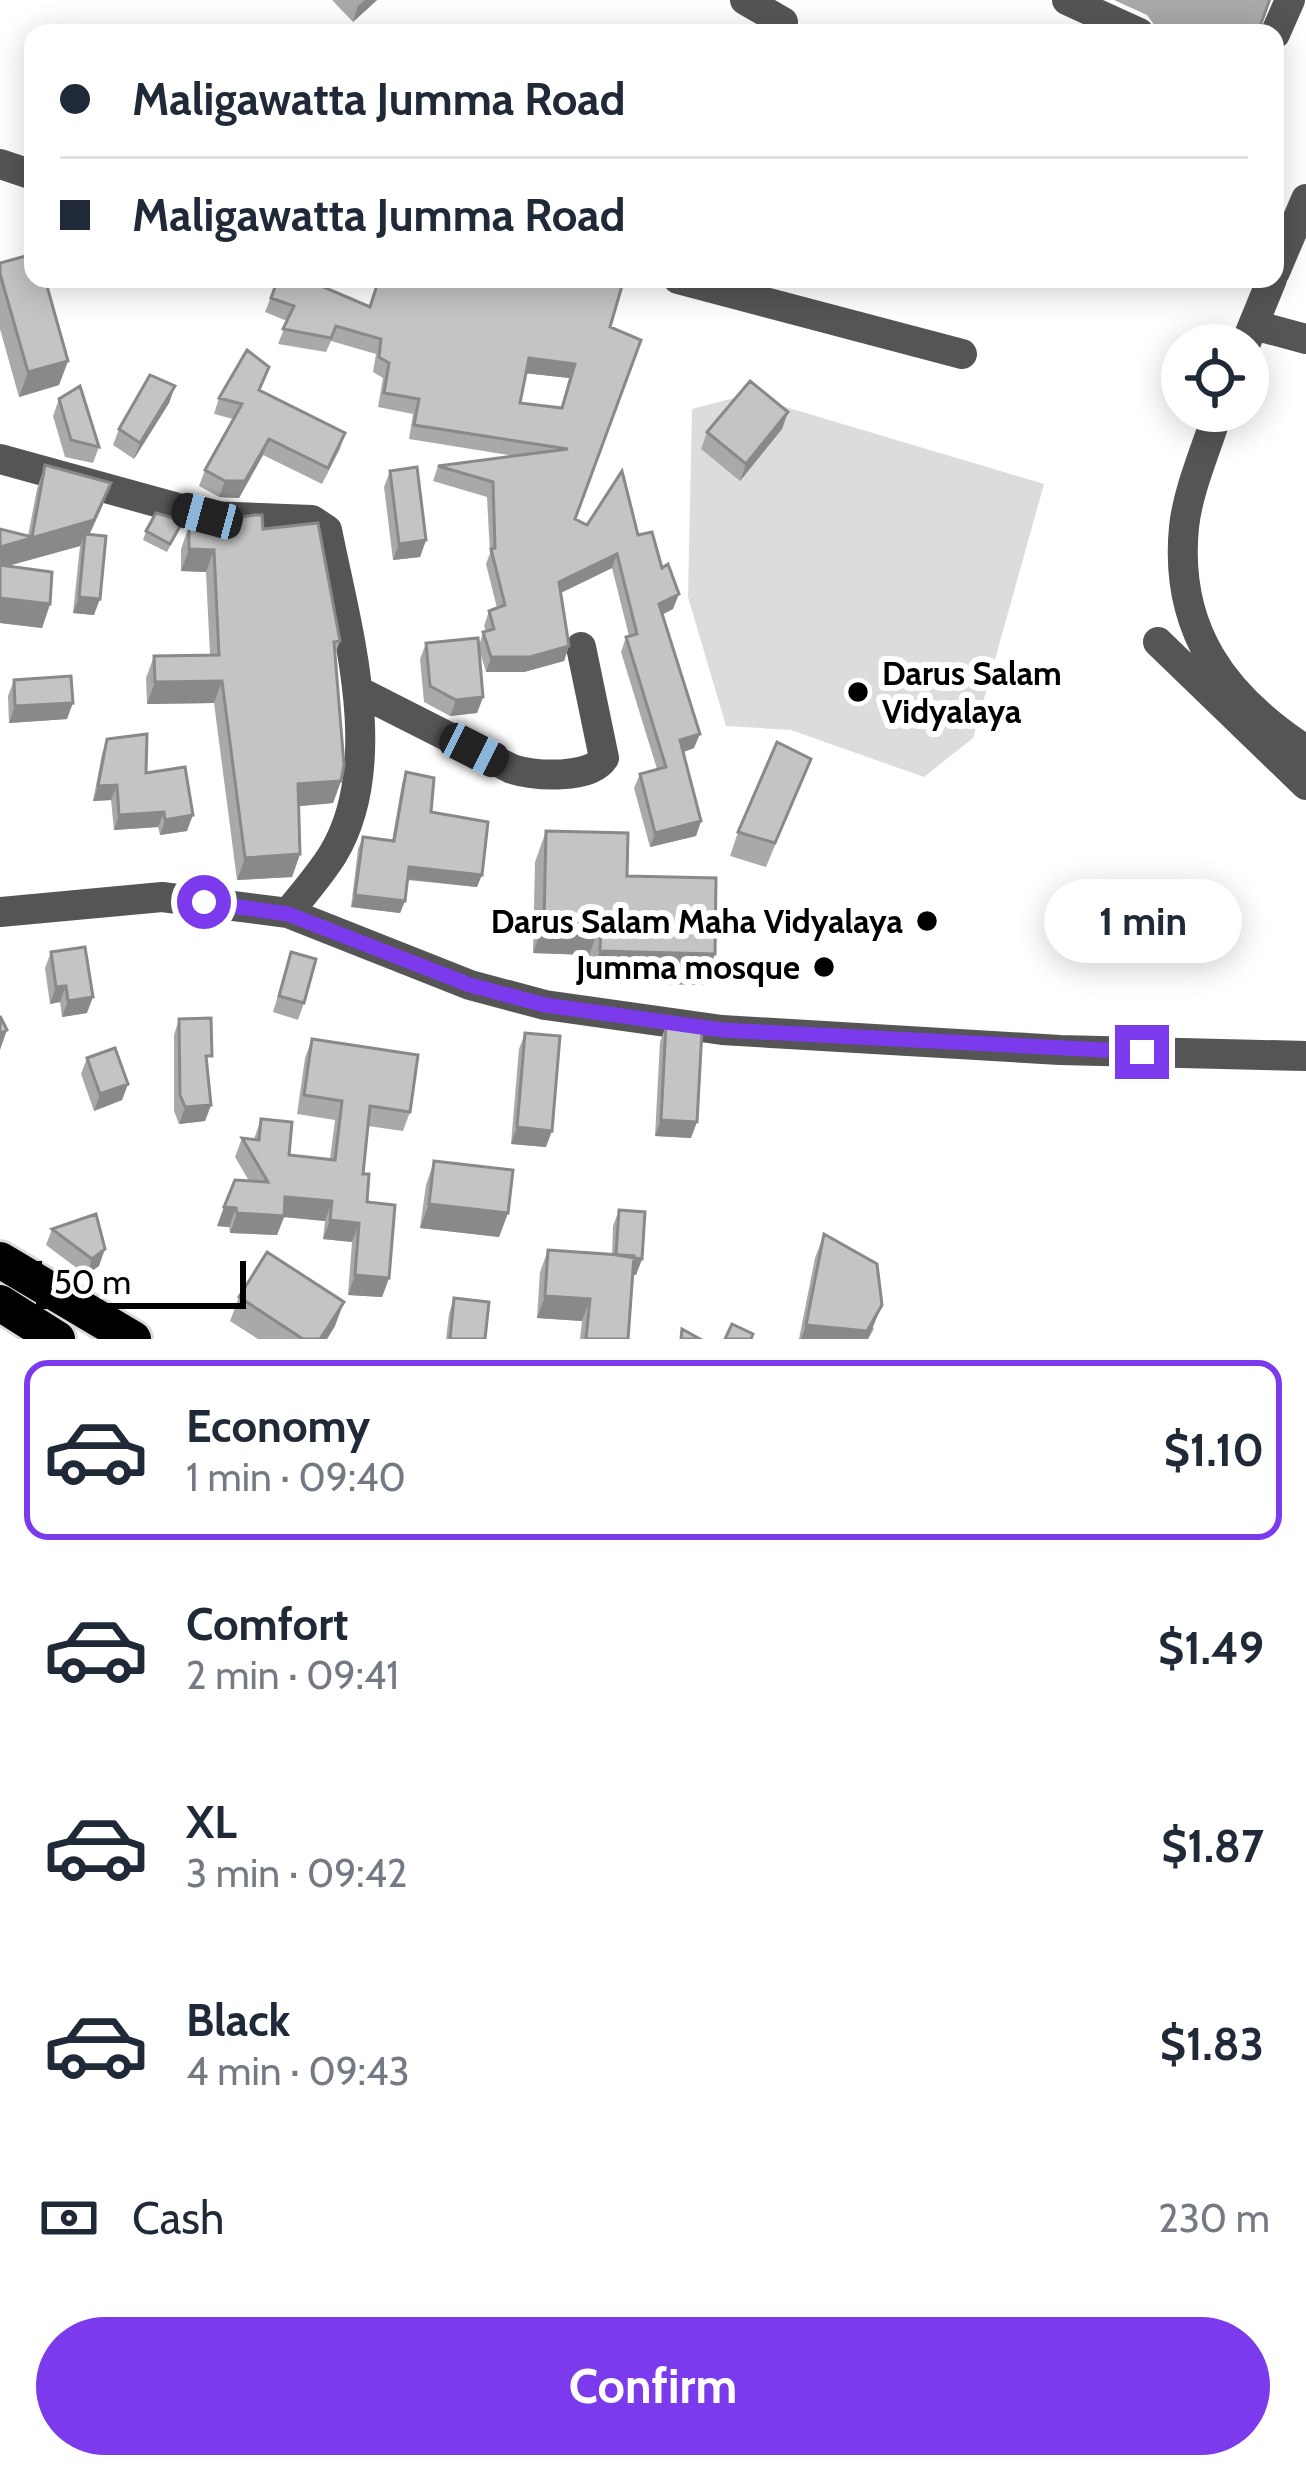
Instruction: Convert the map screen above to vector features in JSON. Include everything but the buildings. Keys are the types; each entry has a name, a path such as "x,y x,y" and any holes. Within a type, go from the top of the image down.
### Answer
{"highway":[{"path":"0,1260 133,1339"},
{"path":"0,1304 57,1339"}],"street":[{"path":"745,0 783,22"},
{"path":"1067,0 1119,24"},
{"path":"1284,251 1306,199"},
{"path":"712,288 962,354"},
{"path":"1254,324 1269,288"},
{"path":"1269,336 1306,339"},
{"path":"1212,432 1184,526 1187,613 1211,660 1269,726 1306,750"},
{"path":"0,459 207,516 312,520 327,530 362,693 352,800 334,852 288,914"},
{"path":"1158,642 1306,784"},
{"path":"362,693 512,770 534,776 594,768 604,758 581,647"},
{"path":"0,912 162,897 288,914 488,990 545,1005 722,1030 1060,1050 1306,1056"}],"shaded area":[{"path":"745,395 1044,484 973,738 924,777 791,730 726,726 688,597 692,409"}],"place":[{"name":"Darus Salam Vidyalaya","path":"858,692"},
{"name":"Darus Salam Maha Vidyalaya","path":"927,921"},
{"name":"Jumma mosque","path":"824,967"}],"route":[{"path":"204,902 288,914 470,985 545,1005 722,1030 1142,1052"}]}
